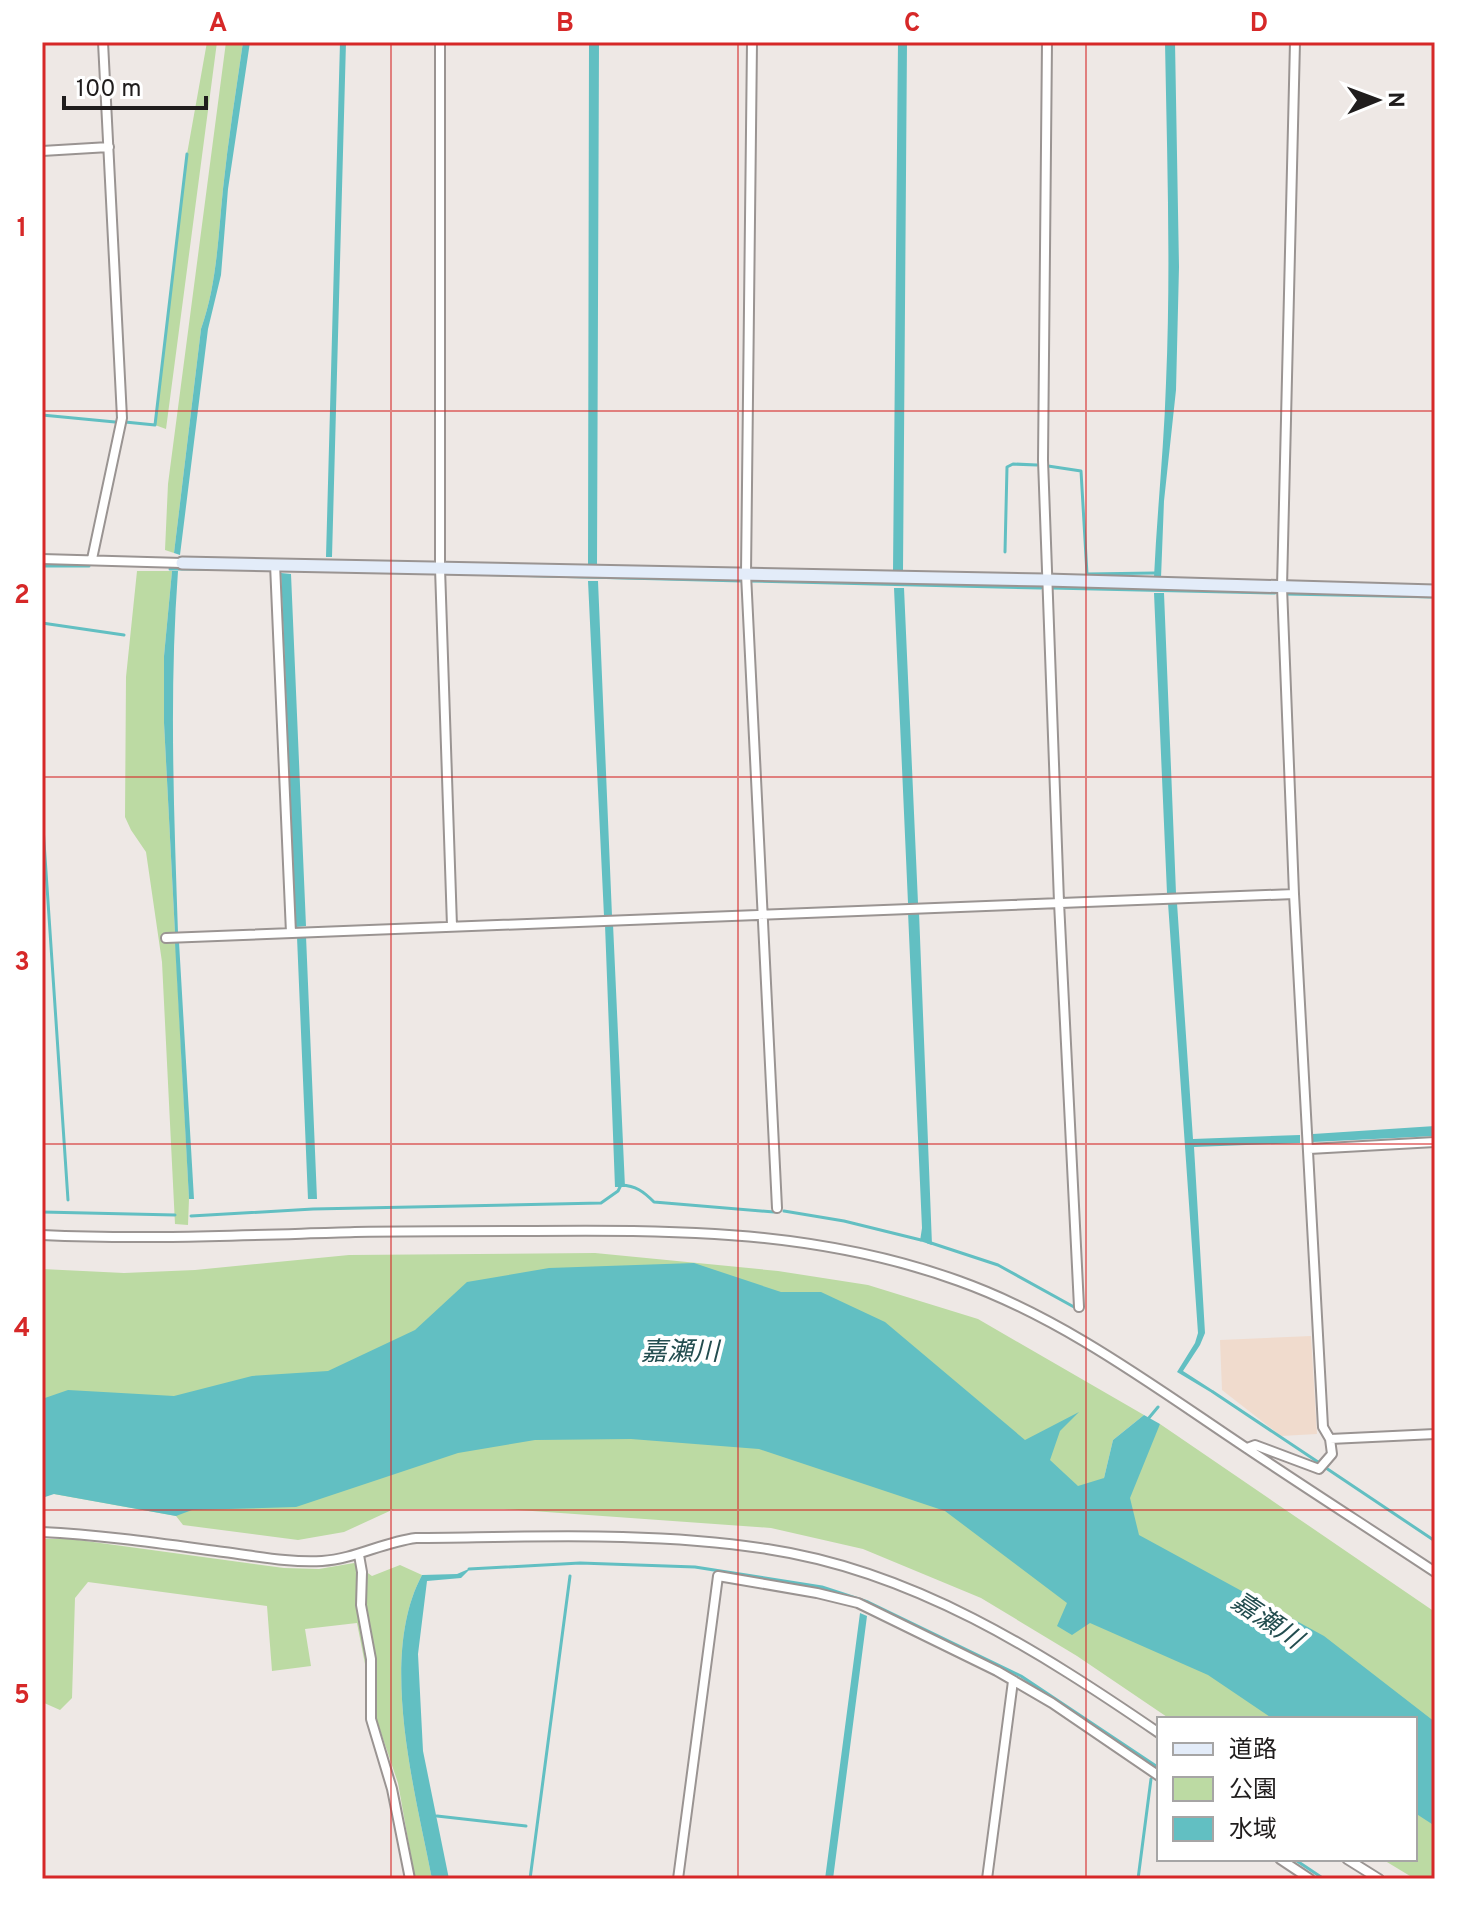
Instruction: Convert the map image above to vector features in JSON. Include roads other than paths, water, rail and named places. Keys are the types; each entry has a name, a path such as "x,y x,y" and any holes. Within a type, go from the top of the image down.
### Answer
{"street":[{"path":"92,559 122,418 103,42"},
{"path":"440,42 440,568 452,926"},
{"path":"752,42 746,574 777,1208"},
{"path":"1047,42 1042,427 1059,902 1079,1307"},
{"path":"1247,1448 1255,1445 1319,1469 1332,1454 1330,1439 1323,1427 1294,894 1282,587 1295,42"},
{"path":"42,151 109,147"},
{"path":"42,559 1435,591"},
{"path":"275,564 291,933"},
{"path":"166,938 1294,894"},
{"path":"1309,1149 1435,1142"},
{"path":"42,1235 185,1239 353,1232 589,1230 738,1235 873,1254 927,1270 1006,1300 1144,1379 1435,1572"},
{"path":"1330,1439 1435,1434"},
{"path":"42,1532 278,1559 321,1561 359,1555 393,1540 416,1538 648,1537 770,1549 871,1574 931,1597 1075,1675 1157,1732"},
{"path":"359,1555 361,1605 371,1659 371,1719 392,1789 410,1879"},
{"path":"678,1879 718,1576 858,1603 997,1671 1052,1703 1157,1775"},
{"path":"987,1879 1013,1681"},
{"path":"1283,1861 1310,1879"},
{"path":"1350,1861 1379,1879"},
{"path":"1292,1879 1293,1868"}],"water":[{"path":"243,42 250,42 228,189 221,275 208,329 180,555 174,553 201,329 214,278 227,152"},
{"path":"340,42 346,42 332,557 326,557"},
{"path":"589,42 599,42 597,565 588,565"},
{"path":"898,42 907,42 903,571 893,571"},
{"path":"1165,42 1175,42 1179,267 1176,390 1164,501 1161,578 1154,577 1167,340"},
{"path":"172,571 178,571 173,707 178,933 175,933 164,723 164,656"},
{"path":"281,573 291,574 306,926 296,927"},
{"path":"588,581 598,581 612,916 604,916"},
{"path":"894,588 904,588 918,903 908,903"},
{"path":"1154,593 1164,593 1176,893 1167,893"},
{"path":"1168,903 1177,903 1193,1139 1300,1135 1300,1143 1194,1147 1205,1333 1183,1371 1214,1391 1212,1393 1177,1372 1198,1333"},
{"path":"908,912 919,912 932,1245 920,1241 922,1228"},
{"path":"613,924 625,1187 615,1187 605,925"},
{"path":"306,936 317,1199 308,1199 297,937"},
{"path":"179,942 194,1199 189,1199 175,943"},
{"path":"1435,1126 1435,1136 1313,1142 1313,1134"},
{"name":"嘉瀬川","path":"694,1263 781,1292 821,1292 885,1322 1025,1440 1079,1412 1060,1431 1050,1460 1078,1486 1104,1478 1113,1440 1144,1415 1160,1424 1130,1498 1139,1535 1324,1636 1435,1722 1435,1826 1417,1814 1417,1717 1270,1717 1208,1675 1090,1623 1072,1635 1057,1626 1067,1603 945,1511 759,1449 631,1439 535,1440 458,1453 296,1507 192,1510 176,1516 54,1494 42,1498 42,1399 68,1390 174,1396 252,1376 328,1371 415,1330 467,1282 549,1268"},
{"path":"471,1568 461,1578 427,1581 418,1654 423,1751 449,1879 432,1879 404,1725 401,1684 403,1645 409,1608 422,1575 457,1574"},
{"path":"860,1613 867,1616 833,1879 825,1879"}],"waterway":[{"path":"125,422 155,425 187,154"},
{"path":"42,415 115,422"},
{"path":"1005,552 1007,467 1013,464 1037,465"},
{"path":"1048,466 1081,471 1087,574 1155,573"},
{"path":"42,566 89,566"},
{"path":"170,569 217,569"},
{"path":"466,574 742,581"},
{"path":"750,581 1041,588"},
{"path":"1051,588 1275,593"},
{"path":"1286,594 1435,597"},
{"path":"42,623 124,635"},
{"path":"42,812 68,1200"},
{"path":"191,1216 313,1209 601,1203 618,1191 621,1185 639,1190 654,1202 774,1212"},
{"path":"784,1211 844,1221 921,1240"},
{"path":"42,1212 175,1215"},
{"path":"928,1242 998,1265 1074,1307"},
{"path":"1213,1392 1318,1462"},
{"path":"1148,1419 1158,1407"},
{"path":"1326,1468 1435,1541"},
{"path":"469,1569 580,1563 695,1567 822,1587 868,1602 1021,1676 1157,1767"},
{"path":"530,1879 570,1576"},
{"path":"1138,1879 1151,1779"},
{"path":"437,1816 526,1826"},
{"path":"1297,1861 1324,1879"}]}
